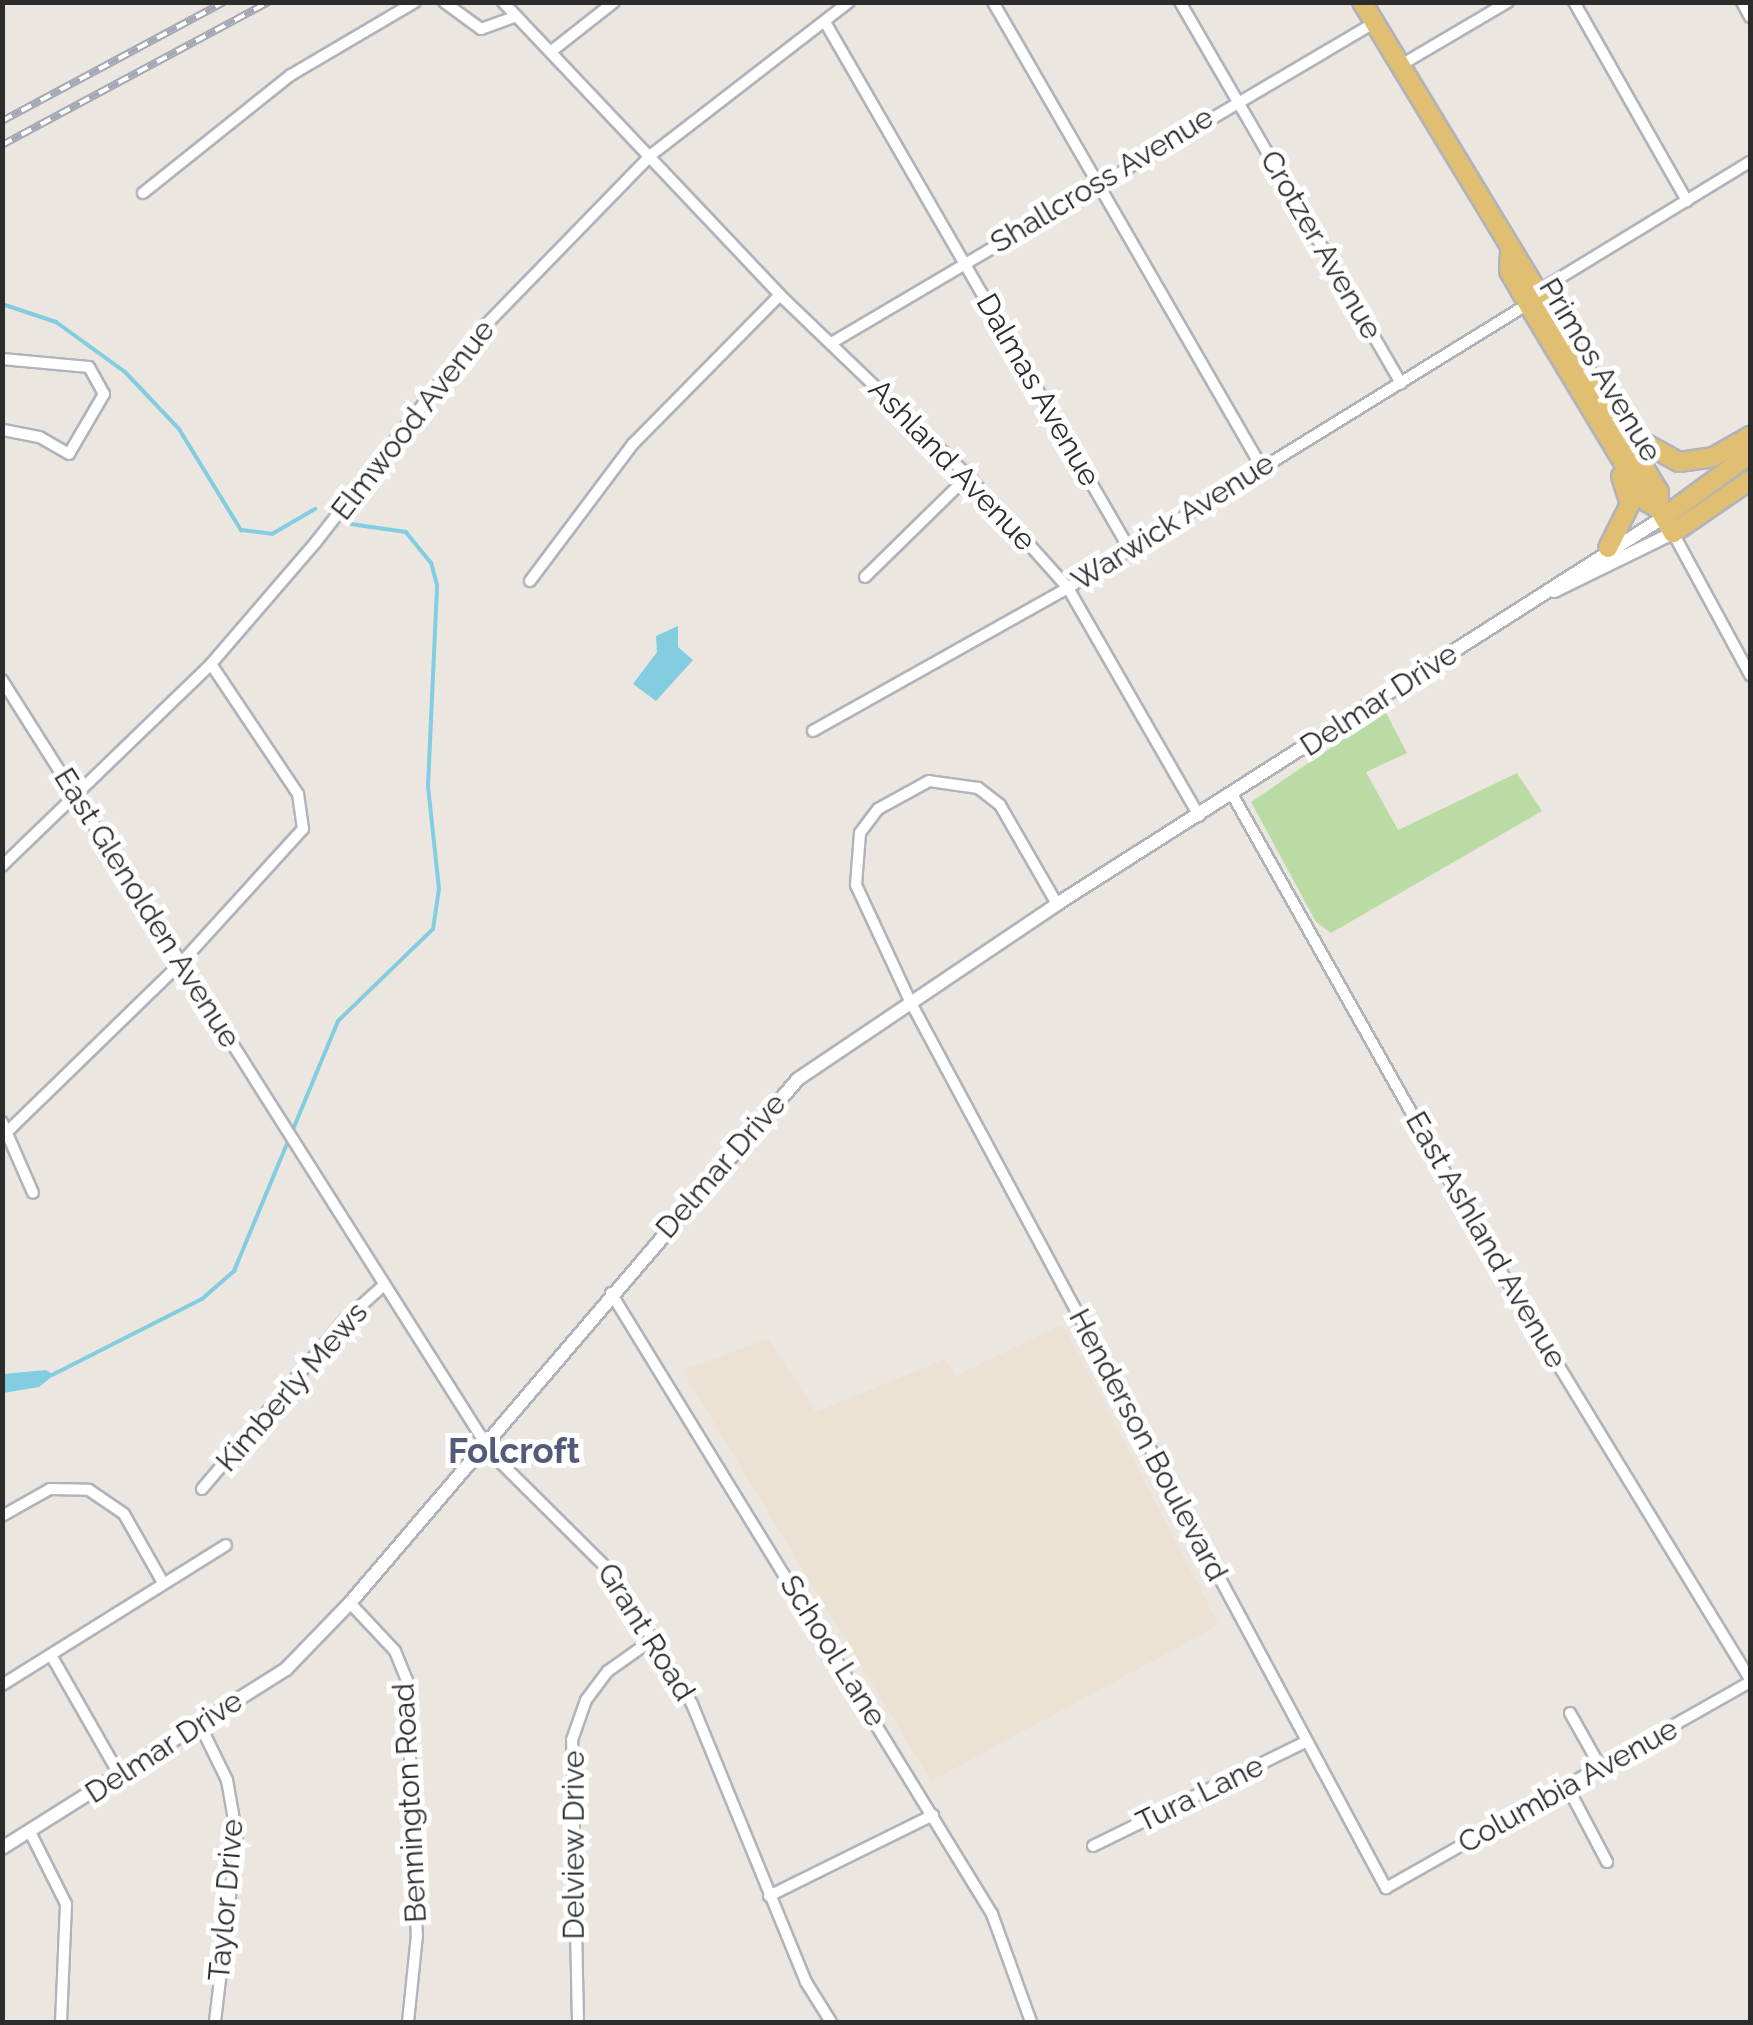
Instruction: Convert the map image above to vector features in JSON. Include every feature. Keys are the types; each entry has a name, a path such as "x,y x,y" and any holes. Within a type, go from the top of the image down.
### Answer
{"main road":[{"name":"Primos Avenue","path":"1362,2 1510,252 1509,271 1534,297 1614,433 1647,502 1666,520"},
{"path":"1614,433 1680,462 1713,458 1750,436"},
{"path":"1608,548 1630,504 1614,433"},
{"path":"1666,520 1750,454"},
{"path":"1666,520 1750,480"}],"street":[{"path":"143,193 291,75 415,2"},
{"path":"444,2 481,29 516,16"},
{"path":"503,2 650,155"},
{"path":"552,50 614,2"},
{"name":"Elmwood Avenue","path":"2,866 210,664 316,542 480,331 650,155 849,2"},
{"path":"993,2 1261,466"},
{"name":"Crotzer Avenue","path":"1180,2 1401,384"},
{"path":"1400,65 1508,2"},
{"path":"1574,2 1687,201"},
{"path":"1742,2 1750,18"},
{"name":"Dalmas Avenue","path":"825,22 1130,550"},
{"name":"Shallcross Avenue","path":"833,342 964,262 1101,187 1237,98 1374,23"},
{"name":"Ashland Avenue","path":"650,155 780,294 968,476 1068,588 1198,816"},
{"name":"Warwick Avenue","path":"813,731 1068,588 1261,466 1401,384 1750,162"},
{"path":"530,581 622,458 780,294"},
{"path":"2,359 89,367 104,394 96,416 69,454 39,437 2,430"},
{"path":"865,577 968,476"},
{"name":"Delmar Drive","path":"1540,597 1608,548 1666,520"},
{"name":"Delmar Drive","path":"2,1848 31,1834 286,1669 350,1603 610,1292 798,1079 1057,904 1666,520"},
{"name":"Primos Avenue","path":"1666,520 1750,675"},
{"path":"33,1193 5,1127 180,964 284,855 303,828 304,809 210,664"},
{"name":"East Glenolden Avenue","path":"2,680 291,1135"},
{"name":"Henderson Boulevard","path":"1057,904 1000,805 978,788 929,781 878,809 860,832 856,885 910,1002 1386,1888"},
{"name":"East Ashland Avenue","path":"1232,794 1496,1262 1750,1681"},
{"name":"Grant Road","path":"291,1135 500,1465 596,1554 652,1640 716,1755 806,1982 831,2022"},
{"name":"Kimberly Mews","path":"202,1489 344,1320 384,1285"},
{"name":"School Lane","path":"610,1292 992,1914 1031,2022"},
{"path":"2,1516 58,1486 99,1494 124,1514 162,1582"},
{"path":"2,1685 226,1545"},
{"name":"Bennington Road","path":"350,1603 395,1651 407,1680 418,1935 408,2022"},
{"name":"Delview Drive","path":"578,2022 572,1740 586,1700 608,1671 652,1640"},
{"path":"50,1655 120,1776"},
{"name":"Columbia Avenue","path":"1386,1888 1750,1681"},
{"path":"1570,1712 1600,1768"},
{"name":"Taylor Drive","path":"200,1726 227,1780 237,1836 215,2022"},
{"name":"Tura Lane","path":"1092,1846 1307,1742"},
{"path":"1567,1786 1607,1862"},
{"path":"769,1896 933,1815"},
{"path":"31,1834 66,1904 61,2022"}],"shaded area":[{"path":"1063,1324 1219,1625 931,1781 682,1370 768,1339 816,1412 945,1359 956,1376"}],"green space":[{"path":"1385,711 1407,753 1366,772 1398,830 1517,773 1542,811 1331,933 1316,922 1251,802"}],"water":[{"path":"678,626 678,647 693,660 656,701 633,684 657,652 656,636"},
{"path":"46,1370 54,1375 39,1387 3,1393 3,1374"}],"waterway":[{"path":"2,304 56,322 125,372 179,429 241,530 272,534 315,509"},
{"path":"52,1375 202,1299 234,1271 338,1021 433,929 439,889 428,786 437,585 431,563 406,532 351,524"}],"railway":[{"path":"2,121 224,2"},
{"path":"2,145 269,2"}],"district":[{"name":"Folcroft","path":"514,1451"}]}
